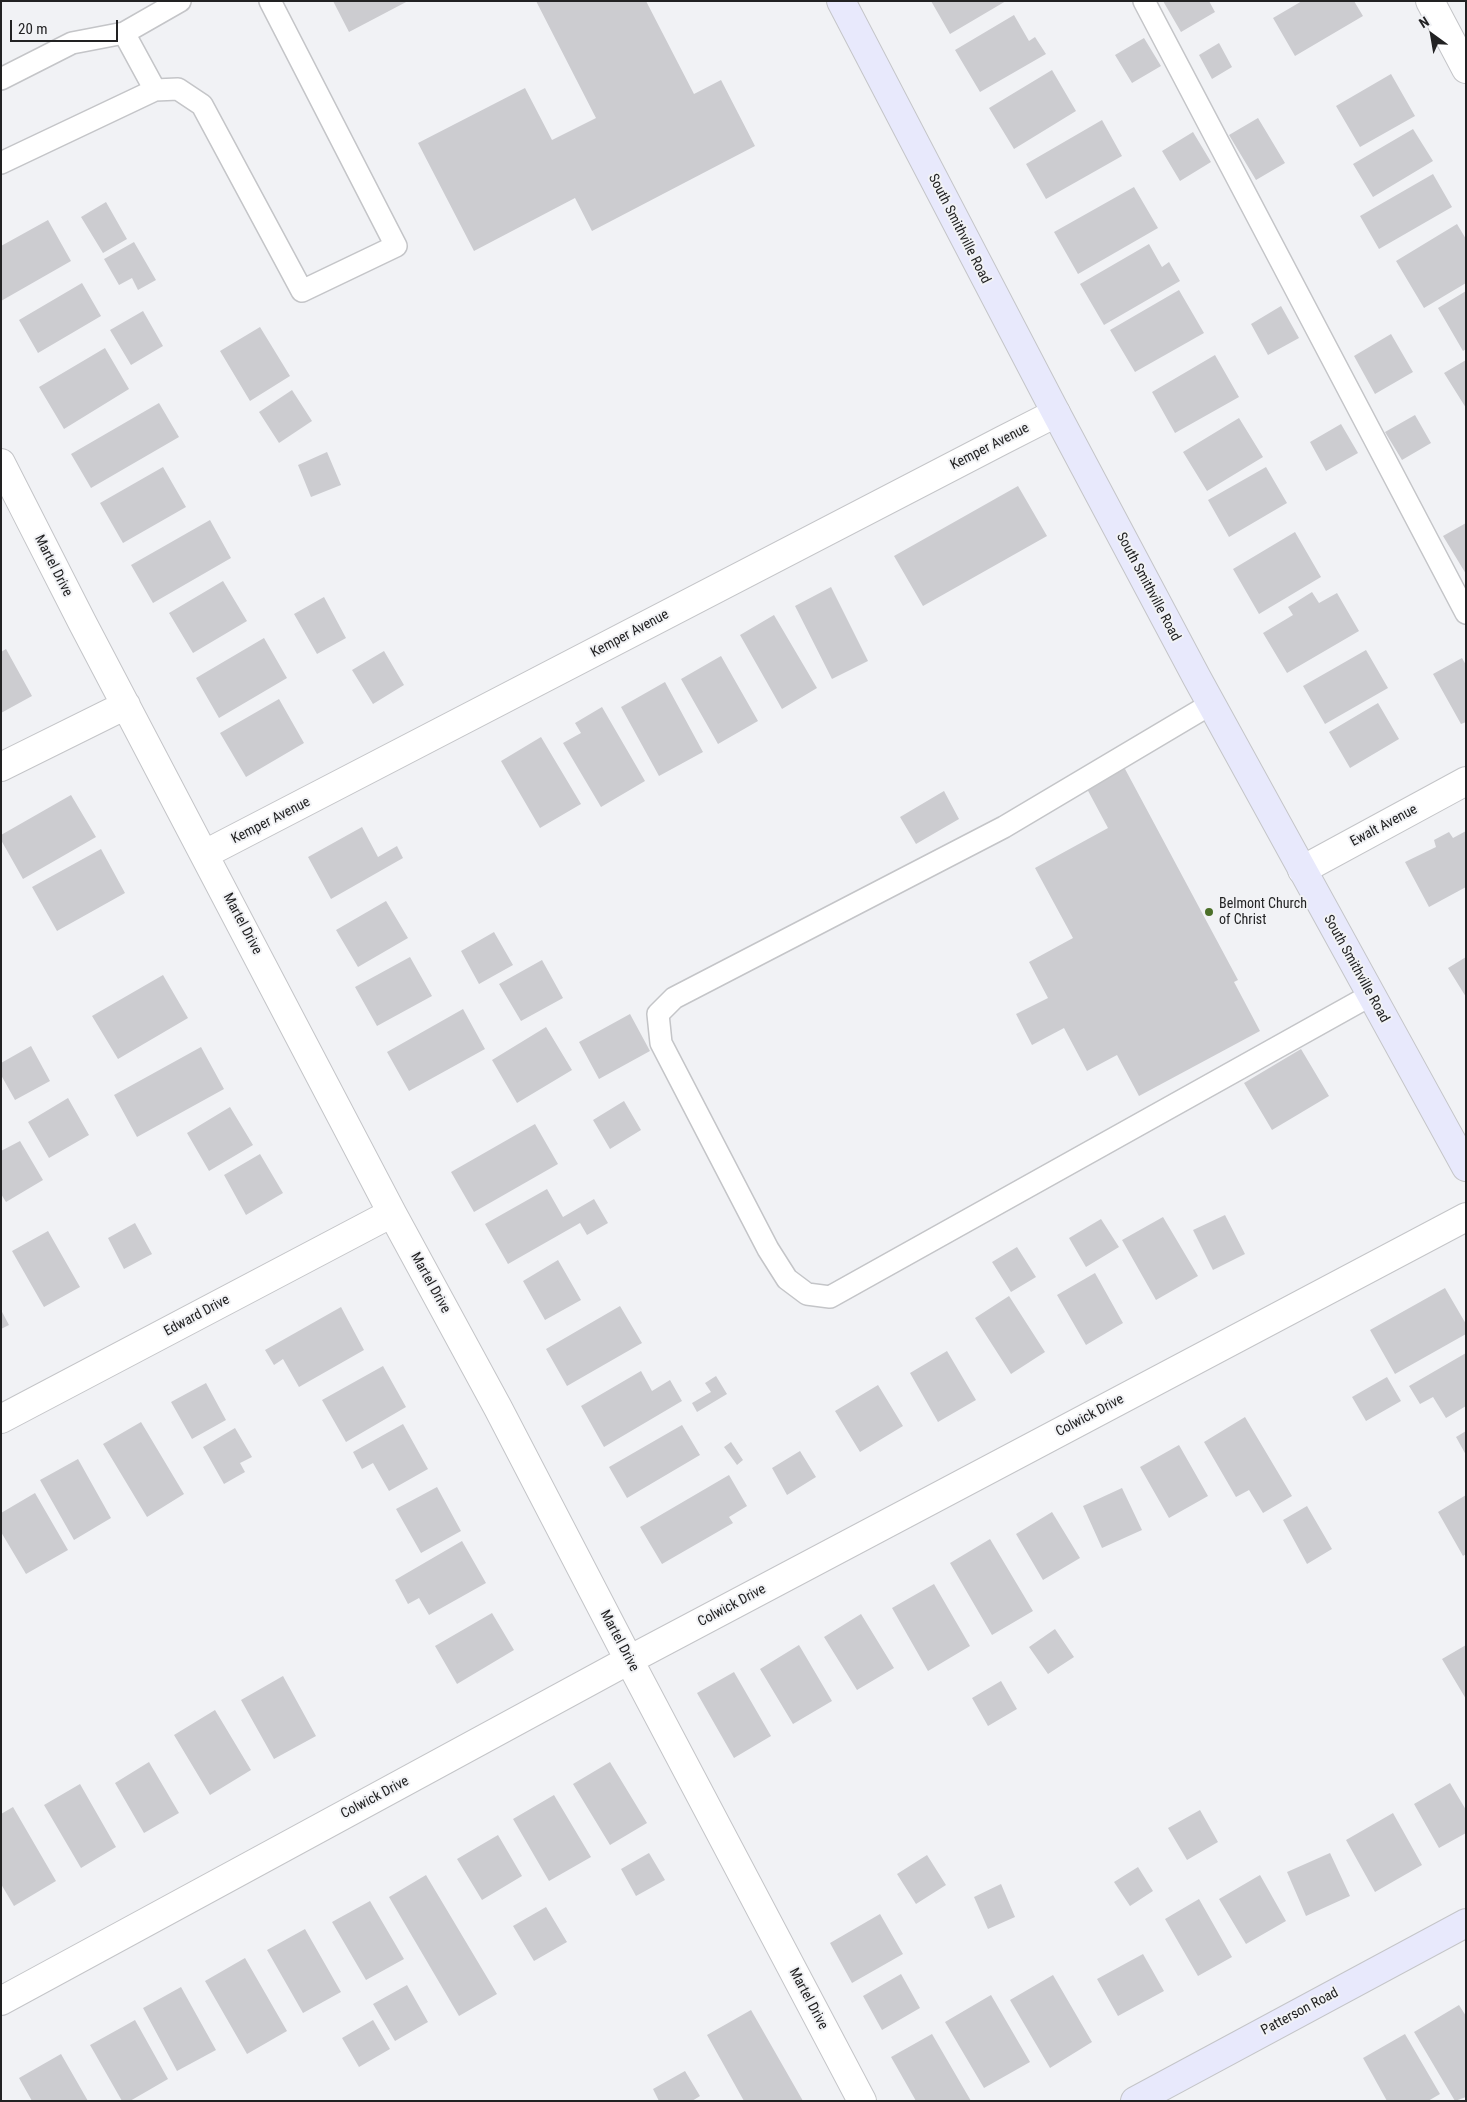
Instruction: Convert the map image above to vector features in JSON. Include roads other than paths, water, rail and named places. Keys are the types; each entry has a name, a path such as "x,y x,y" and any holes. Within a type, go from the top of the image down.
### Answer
{"main road":[{"name":"South Smithville Road","path":"841,1 1056,413 1211,704 1466,1167"},
{"name":"Patterson Road","path":"1135,2101 1466,1923"}],"street":[{"path":"1430,1 1466,69"},
{"name":"Kemper Avenue","path":"205,854 1056,413"},
{"name":"Martel Drive","path":"1,463 392,1213 498,1408 862,2101"},
{"path":"1,767 126,705"},
{"name":"Ewalt Avenue","path":"1302,870 1466,781"},
{"name":"Edward Drive","path":"1,1419 392,1213"},
{"name":"Colwick Drive","path":"1,2001 629,1660 1466,1216"}],"lane":[{"path":"1,79 72,43 124,33 180,1"},
{"path":"1,164 155,90 178,89 202,105 302,291 396,246 270,1"},
{"path":"1144,1 1466,613"},
{"path":"124,33 155,90"},
{"path":"1211,704 1004,827 674,998 658,1014 661,1043 768,1248 787,1278 807,1294 830,1297 1371,996"}],"place":[{"name":"Belmont Church of Christ","path":"1209,912"}]}
